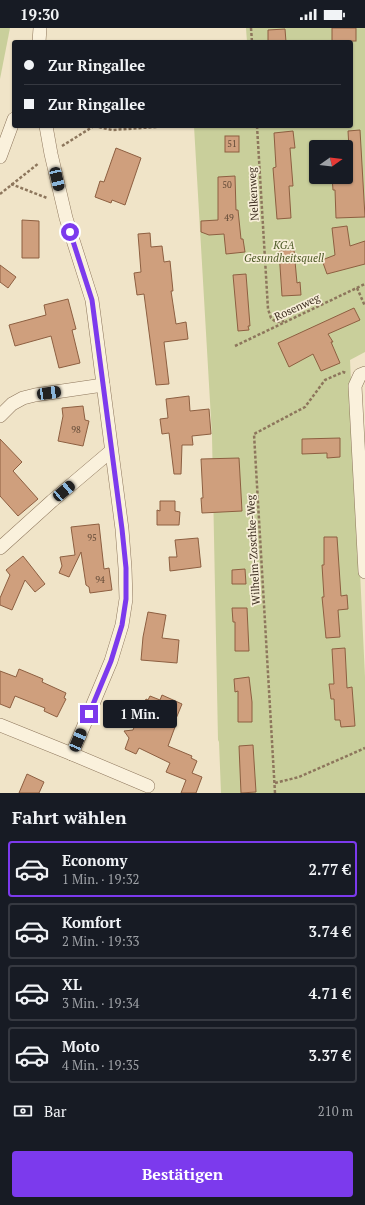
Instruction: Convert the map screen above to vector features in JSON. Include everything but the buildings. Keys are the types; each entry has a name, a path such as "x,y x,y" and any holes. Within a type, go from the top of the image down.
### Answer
{"street":[{"path":"0,157 12,125"},
{"path":"46,128 63,204 92,300 126,568 126,599 122,625 111,661 72,754"},
{"path":"360,378 365,572"},
{"path":"0,416 12,404 23,398 103,385"},
{"path":"0,548 111,451"},
{"path":"0,725 148,786"}],"path":[{"path":"251,28 252,40"},
{"path":"0,194 10,184 51,154 91,128"},
{"path":"103,128 112,130 141,128"},
{"name":"Nelkenweg","path":"257,128 268,309 270,318 276,322 284,321"},
{"path":"10,184 63,204"},
{"name":"Rosenweg","path":"235,346 284,321 365,284"},
{"path":"356,288 365,306"},
{"name":"Wilhelm-Zoschke-Weg","path":"275,793 254,434 305,407 325,380 342,372 360,378"},
{"path":"275,784 299,777 365,748"}],"green space":[{"path":"0,28 10,28 0,79"},
{"name":"KGA Gesundheitsquell","path":"246,28 365,28 365,352 350,360 365,677 365,793 221,793 218,740 212,436 194,128 353,128 353,40 247,40"}],"route":[{"path":"70,232 92,300 126,568 126,599 122,625 111,661 89,714"}]}
